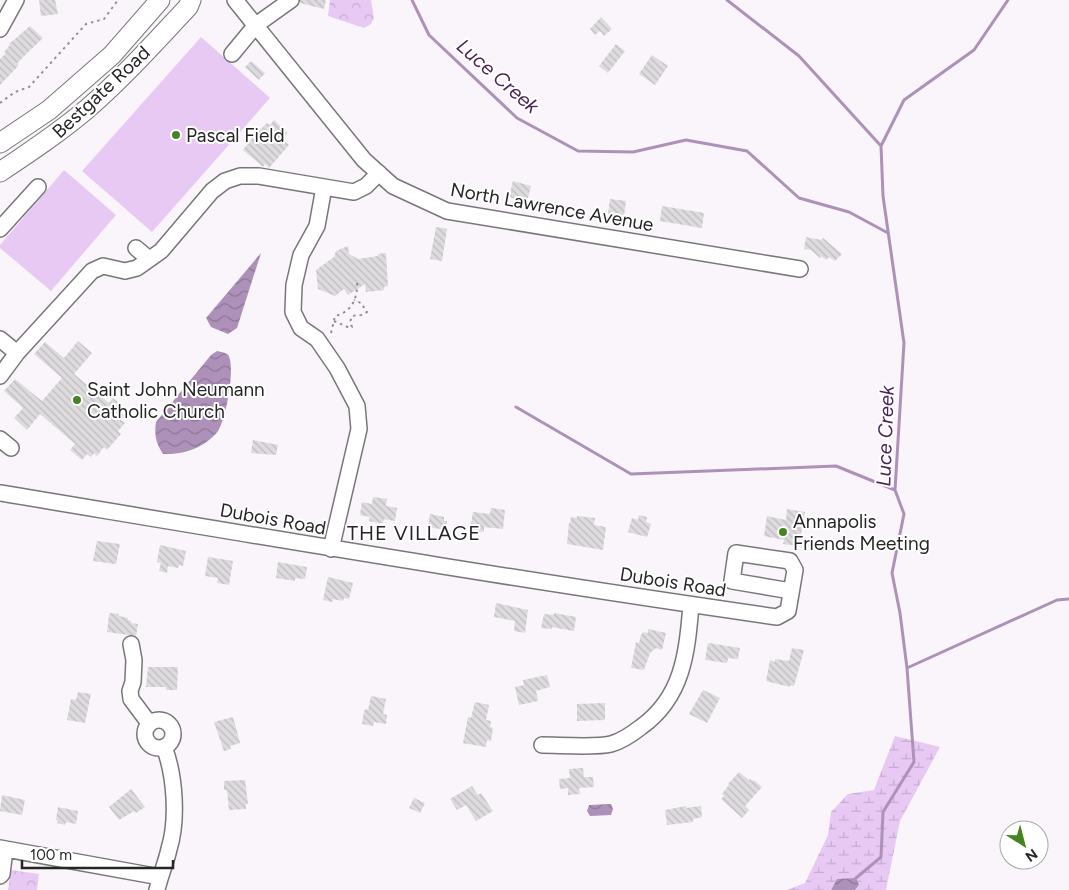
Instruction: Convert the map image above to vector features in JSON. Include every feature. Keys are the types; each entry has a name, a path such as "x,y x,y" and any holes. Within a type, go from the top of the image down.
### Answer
{"main road":[{"name":"Bestgate Road","path":"0,143 49,110 112,55 160,0"},
{"name":"Bestgate Road","path":"0,172 47,141 88,108 169,27 188,7 191,0"}],"street":[{"path":"0,29 16,0"},
{"name":"North Lawrence Avenue","path":"235,0 364,160 393,186 447,211 800,269"},
{"path":"232,54 256,25 286,2"},
{"path":"0,376 9,356 92,271 104,266 125,271 137,268 161,251 212,191 224,182 240,176 259,176 354,192 366,186 379,173"},
{"path":"0,229 38,187"},
{"path":"324,187 317,226 301,255 294,285 293,312 301,328 317,339 337,368 357,406 359,429 331,549"},
{"path":"136,248 149,259"},
{"path":"0,339 9,356"},
{"name":"Dubois Road","path":"0,493 331,549 777,617 788,611 792,590"},
{"path":"542,745 610,744 630,735 655,718 672,694 682,671 688,641 691,605"},
{"path":"0,876 2,874 2,849 159,884 170,848 174,807 168,759 164,747 153,746 148,743 145,733 149,723 131,699 130,691 133,682 134,660 132,644"}],"path":[{"path":"0,103 15,92 28,87 86,24 104,20 118,0"},
{"path":"331,333 335,316 343,314 348,310 354,300 357,281"},
{"path":"334,322 350,328 352,327 350,322 352,316 367,312 361,303 354,300"}],"green space":[{"path":"330,0 371,0 374,18 371,24 364,28 328,16"},
{"name":"Pascal Field","path":"201,37 270,98 152,232 82,171"},
{"path":"64,170 116,215 51,291 0,248 0,245"},
{"path":"895,736 940,747 900,821 886,890 855,890 859,885 837,879 831,890 787,890 805,883 828,835 831,812 848,794 874,790"},
{"path":"11,870 39,874 37,890 8,890"}],"water":[{"path":"261,253 237,328 228,334 211,327 206,318"},
{"path":"217,351 228,355 231,370 227,405 218,431 207,442 186,452 163,454 156,439 156,422 211,355"},
{"path":"611,804 613,809 611,815 590,816 587,811 589,805"},
{"path":"856,878 859,885 855,890 831,890 837,879"}],"building":[{"path":"39,0 55,0 58,14 41,16"},
{"path":"300,0 326,0 324,9 300,3"},
{"path":"601,17 612,29 604,36 600,31 595,35 590,29"},
{"path":"30,26 43,38 24,56 17,64 19,65 0,85 0,59 6,53 4,52 9,44"},
{"path":"616,44 625,51 608,73 599,66"},
{"path":"652,55 668,66 655,85 639,74"},
{"path":"251,61 265,73 259,80 245,67"},
{"path":"274,120 288,133 284,137 286,139 284,141 289,145 269,168 265,164 263,167 243,150 260,128 267,123 270,125"},
{"path":"513,181 531,186 527,202 509,197"},
{"path":"610,199 626,201 624,216 608,214"},
{"path":"662,206 704,213 702,228 660,221"},
{"path":"436,227 447,229 442,261 430,259"},
{"path":"806,237 821,240 823,238 842,254 835,261 829,257 826,260 821,256 820,258 811,250 804,249"},
{"path":"348,246 349,254 358,259 386,253 388,286 384,287 384,290 366,292 365,284 348,295 344,289 335,296 318,289 316,270 334,257 336,251"},
{"name":"Saint John Neumann Catholic Church","path":"78,341 92,353 74,374 109,403 113,398 125,408 121,413 125,416 121,420 125,423 118,431 121,434 107,450 104,447 97,456 94,453 91,457 87,454 82,460 70,450 75,444 40,414 27,430 14,418 23,408 4,391 15,379 42,401 62,378 34,354 45,342 64,358"},
{"path":"253,440 278,445 276,455 251,453"},
{"path":"373,497 387,499 386,506 397,508 395,521 384,519 383,523 378,523 369,521 370,517 360,515 362,502 372,504"},
{"path":"491,508 505,510 503,529 484,527 484,532 470,530 473,512 490,514"},
{"name":"Annapolis Friends Meeting","path":"787,509 805,512 799,546 783,544 784,540 764,536 767,516 786,520"},
{"path":"430,514 444,517 444,521 447,521 446,530 428,527"},
{"path":"639,515 647,517 646,522 651,524 647,537 628,532 632,518 638,520"},
{"path":"577,516 595,518 594,525 606,527 603,550 567,544 571,517 577,518"},
{"path":"97,541 120,544 116,564 93,561"},
{"path":"160,545 186,551 183,566 179,565 178,568 168,566 167,573 159,571 161,563 157,562"},
{"path":"208,557 233,561 229,585 217,583 218,578 205,576"},
{"path":"278,562 307,567 305,579 295,578 295,581 276,578"},
{"path":"328,577 353,583 349,599 344,598 343,601 333,599 332,602 323,600"},
{"path":"496,603 528,610 525,633 514,631 515,621 494,617"},
{"path":"110,613 119,614 119,616 128,618 131,623 138,624 136,636 107,632"},
{"path":"554,613 576,617 574,631 552,627 552,629 541,628 544,614 554,615"},
{"path":"648,629 666,633 662,650 656,648 650,653 644,670 631,668 636,642 639,643 641,635 643,632 648,633"},
{"path":"708,643 740,648 738,659 728,658 727,663 705,660"},
{"path":"792,648 804,650 794,686 790,685 790,687 766,681 770,660 775,662 775,659 789,661"},
{"path":"148,667 178,667 177,690 166,690 166,687 146,687"},
{"path":"547,675 550,687 536,691 538,701 519,705 515,687 524,685 523,680"},
{"path":"703,690 720,698 707,723 689,714"},
{"path":"78,692 91,694 85,723 67,720 71,699 76,700"},
{"path":"371,696 386,699 383,714 387,715 386,724 374,722 373,726 362,724 364,711 368,710"},
{"path":"475,702 489,705 486,720 491,721 490,727 493,728 491,741 487,740 486,747 463,743 468,717 471,718"},
{"path":"605,703 605,720 577,721 577,704"},
{"path":"233,717 240,743 230,746 231,749 224,751 214,722"},
{"path":"583,768 584,777 593,777 594,787 579,788 580,794 568,795 568,788 560,789 559,779 570,778 569,769"},
{"path":"739,772 762,787 745,806 749,810 742,818 721,799 728,784"},
{"path":"245,780 248,804 246,804 246,809 229,810 227,790 224,790 224,781"},
{"path":"472,786 478,795 481,793 493,811 476,821 466,805 457,810 450,799"},
{"path":"131,789 145,807 119,820 109,807"},
{"path":"2,795 25,800 22,815 0,811"},
{"path":"414,798 425,803 420,813 409,808"},
{"path":"686,806 686,808 701,806 702,817 693,819 693,822 667,825 665,810"},
{"path":"58,807 78,811 76,824 66,822 65,825 57,823"}],"waterway":[{"name":"Luce Creek","path":"412,0 429,35 517,118 578,151 633,152 686,140 747,151 799,198 849,212 888,233"},
{"path":"727,0 799,56 881,146"},
{"name":"Luce Creek","path":"856,878 881,857 883,812 914,762 907,668 900,613 892,573 904,514 895,490 904,343 883,196 881,146 904,100 974,50 1008,0"},
{"path":"516,407 631,474 836,466 895,490"},
{"name":"Luce Creek","path":"907,668 1057,600 1069,599"}],"place":[{"name":"Pascal Field","path":"176,135"},
{"name":"Saint John Neumann Catholic Church","path":"77,400"},
{"name":"Annapolis Friends Meeting","path":"783,532"}],"district":[{"name":"THE VILLAGE","path":"414,533"}]}
